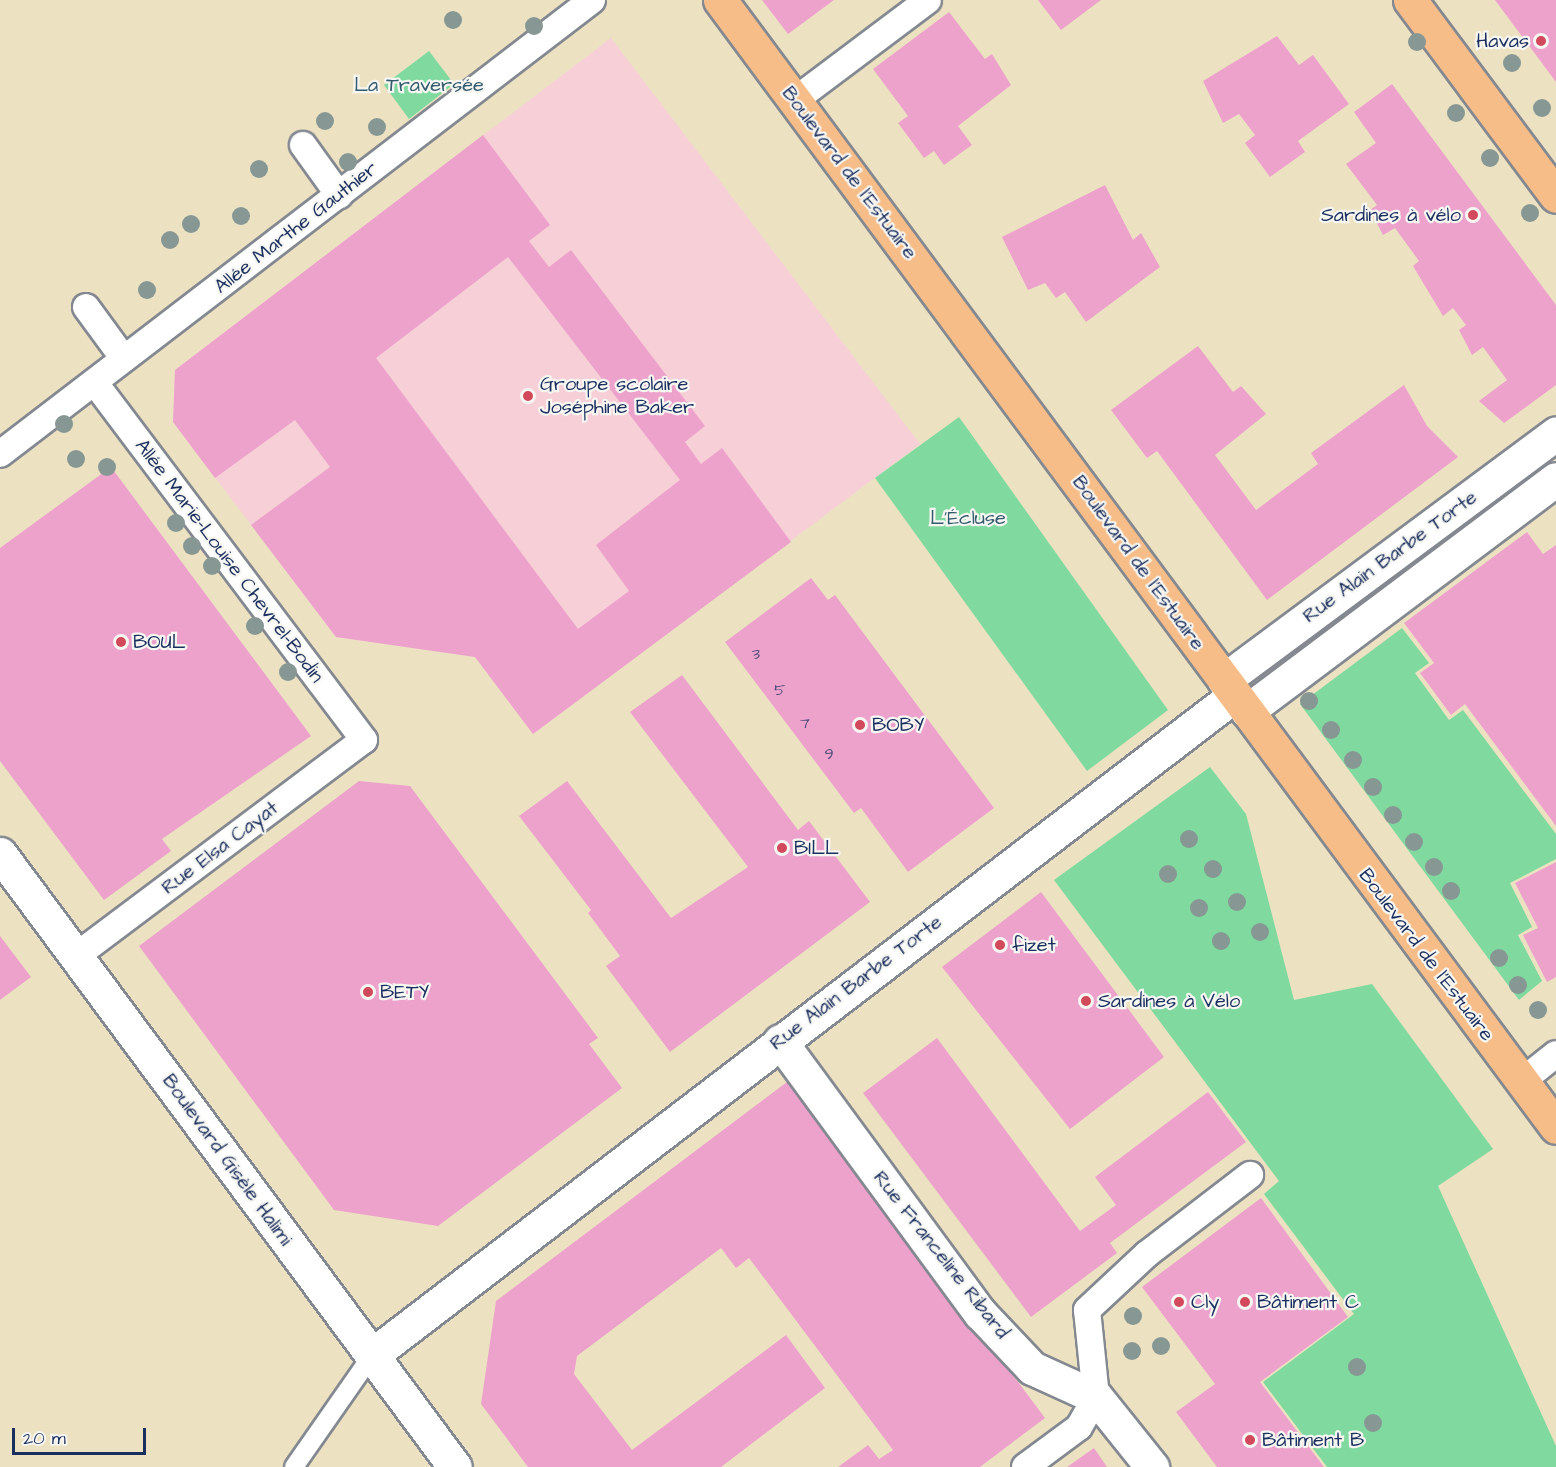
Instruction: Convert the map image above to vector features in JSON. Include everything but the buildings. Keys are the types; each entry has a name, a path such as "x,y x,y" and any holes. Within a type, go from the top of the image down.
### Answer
{"main road":[{"name":"Boulevard de l'Estuaire","path":"720,0 1556,1127"},
{"path":"1410,0 1556,196"}],"street":[{"name":"Allée Marthe Gauthier","path":"0,453 592,0"},
{"path":"795,100 928,0"},
{"path":"303,145 339,195"},
{"path":"86,307 124,359"},
{"name":"Allée Marie-Louise Chevrel-Bodin","path":"94,382 364,740"},
{"name":"Rue Alain Barbe Torte","path":"372,1355 1235,695 1556,433"},
{"name":"Rue Alain Barbe Torte","path":"1235,695 1530,499 1556,479"},
{"name":"Rue Elsa Cayat","path":"76,956 364,740"},
{"name":"Boulevard Gisèle Halimi","path":"0,854 454,1467"},
{"name":"Rue Franceline Ribard","path":"780,1041 980,1313 1032,1368 1096,1397 1152,1467"},
{"path":"1522,1081 1556,1054"},
{"path":"1024,1467 1079,1427 1096,1397 1087,1310 1147,1254 1250,1175"}],"lane":[{"path":"1508,470 1530,499"},
{"path":"294,1467 326,1416 372,1355"}],"shaded area":[{"name":"Groupe scolaire Joséphine Baker","path":"611,38 920,444 533,734 475,657 336,637 173,422 175,370"}],"green space":[{"name":"La Traversée","path":"429,51 454,84 409,119 384,85"},
{"name":"L’Écluse","path":"959,417 1168,710 1087,771 875,478"},
{"path":"1402,628 1429,663 1415,673 1449,720 1463,710 1556,834 1556,859 1510,883 1532,927 1518,935 1542,981 1519,1000 1300,704"},
{"path":"1210,767 1246,814 1294,1000 1372,984 1493,1149 1438,1186 1556,1446 1556,1467 1327,1467 1263,1382 1354,1314 1264,1194 1279,1181 1054,880"}],"place":[{"name":"Havas","path":"1541,41"},
{"name":"Sardines à vélo","path":"1473,215"},
{"name":"Groupe scolaire Joséphine Baker","path":"528,396"},
{"name":"BOUL","path":"121,642"},
{"name":"BOBY","path":"860,725"},
{"name":"BILL","path":"782,848"},
{"name":"fizet","path":"1000,945"},
{"name":"BETY","path":"368,992"},
{"name":"Sardines à Vélo","path":"1086,1001"},
{"name":"Cly","path":"1179,1302"},
{"name":"Bâtiment C","path":"1245,1302"},
{"name":"Bâtiment B","path":"1250,1440"}]}
